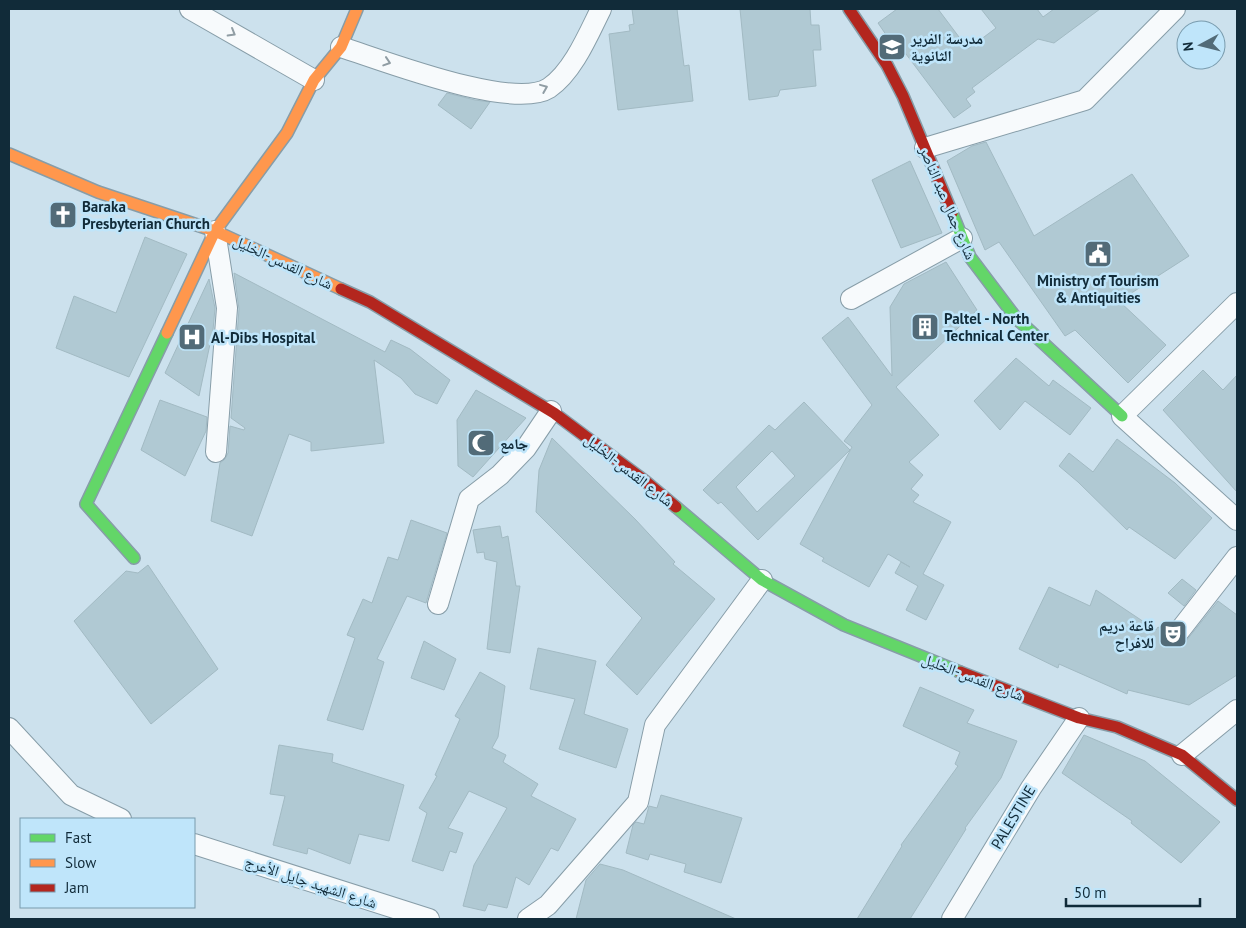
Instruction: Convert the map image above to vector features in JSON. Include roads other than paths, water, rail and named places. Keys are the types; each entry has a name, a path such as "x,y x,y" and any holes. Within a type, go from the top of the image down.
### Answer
{"main road":[{"path":"134,558 86,504 215,231 288,132 314,80 341,47 357,9"},
{"name":"شارع جمال عبد الناصر","path":"849,9 887,65 903,96 970,258 1016,318 1122,416"},
{"name":"شارع القدس-الخليل","path":"9,154 98,192 215,231 370,302 550,411 645,481 762,580 844,625 940,665 1079,718 1117,727 1182,755 1237,800"}],"street":[{"path":"190,9 314,80"},
{"path":"341,47 432,76 493,92 526,94 549,88 563,74 580,52 601,9"},
{"path":"925,148 1085,100 1176,9"},
{"path":"215,231 227,308 216,452"},
{"path":"851,299 962,238"},
{"path":"1122,416 1237,303"},
{"path":"438,604 469,499 500,475 526,448 550,411"},
{"name":"شارع جمال عبد الناصر","path":"1122,416 1237,520"},
{"path":"1177,634 1237,557"},
{"path":"528,919 548,905 638,802 655,725 762,580"},
{"path":"1182,755 1237,710"},
{"name":"PALESTINE","path":"952,919 1031,788 1079,718"},
{"path":"9,728 71,795 119,818"},
{"name":"شارع الشهيد جايل الأعرج","path":"195,844 429,919"}],"place":[{"name":"مدرسة الفرير الثانوية","path":"892,47"},
{"name":"Baraka Presbyterian Church","path":"63,215"},
{"name":"Ministry of Tourism & Antiquities","path":"1098,254"},
{"name":"Paltel - North Technical Center","path":"925,327"},
{"name":"Al-Dibs Hospital","path":"192,337"},
{"name":"جامع","path":"481,443"},
{"name":"قاعة دريم للافراح","path":"1173,634"}]}
